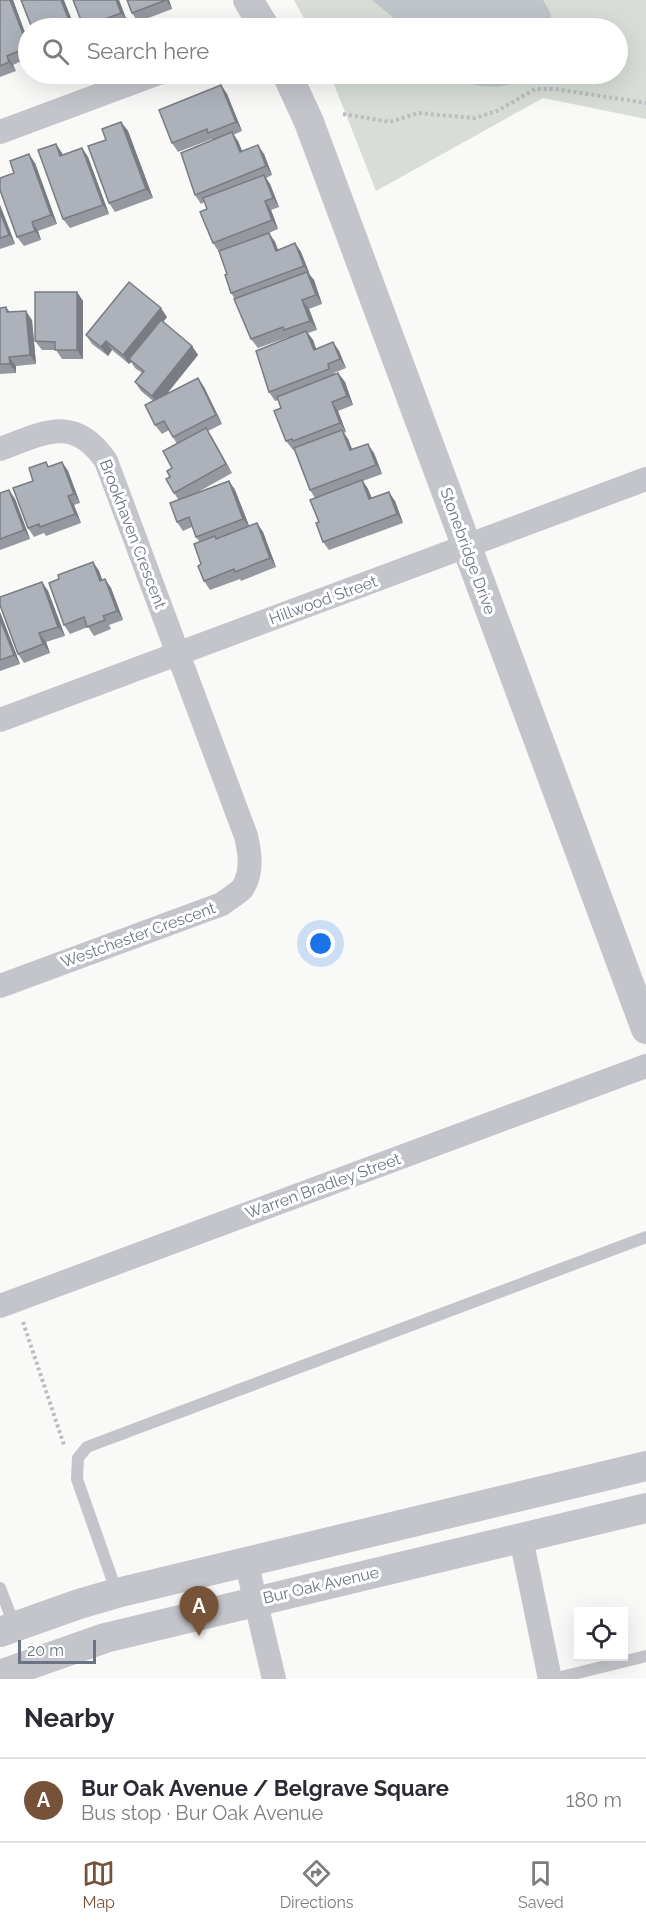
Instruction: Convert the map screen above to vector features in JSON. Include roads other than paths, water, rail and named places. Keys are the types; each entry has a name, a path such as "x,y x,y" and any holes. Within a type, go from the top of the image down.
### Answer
{"street":[{"path":"248,0 259,18"},
{"path":"0,132 129,84"},
{"name":"Stonebridge Drive","path":"292,84 309,122 646,1029"},
{"name":"Brookhaven Crescent","path":"0,449 45,432 63,430 80,434 96,445 106,460 178,654"},
{"name":"Hillwood Street","path":"0,720 646,479"},
{"name":"Westchester Crescent","path":"0,986 222,904 241,889 249,870 250,852 246,836 178,654"},
{"name":"Warren Bradley Street","path":"10,1311 646,1066"},
{"path":"7,1630 117,1593 646,1466"},
{"name":"Bur Oak Avenue","path":"0,1675 105,1638 646,1508"},
{"path":"521,1538 552,1679"},
{"path":"246,1561 274,1679"}],"lane":[{"path":"117,1593 77,1479 78,1458 87,1447 646,1238"},
{"path":"0,1588 7,1630"},
{"path":"552,1679 646,1656"}],"place":[{"name":"Bur Oak Avenue / Belgrave Square","path":"199,1636"}]}
